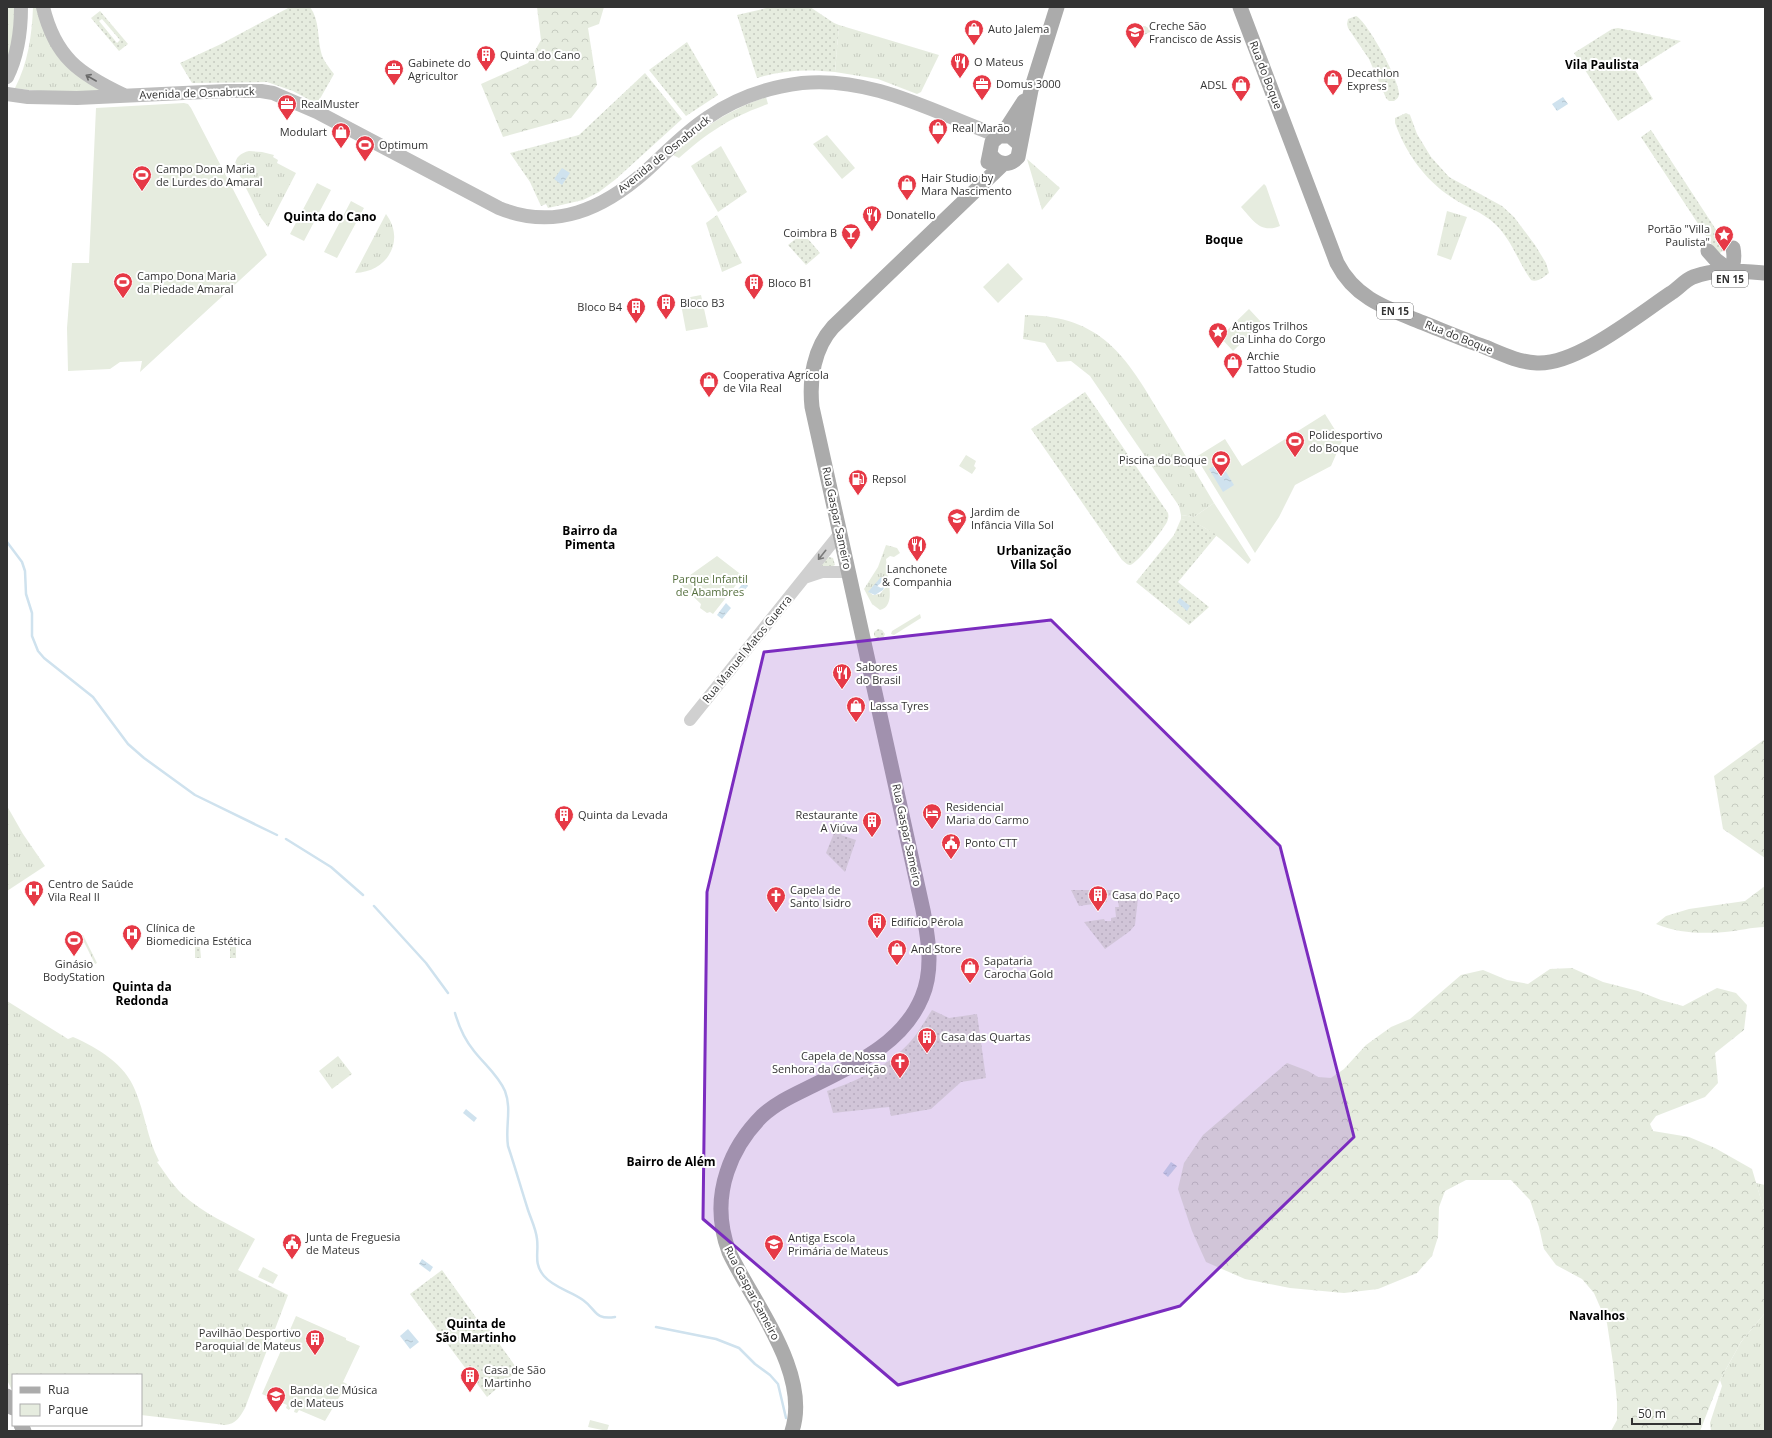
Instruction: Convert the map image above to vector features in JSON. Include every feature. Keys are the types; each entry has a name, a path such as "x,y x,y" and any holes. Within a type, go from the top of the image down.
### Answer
{"main road":[{"path":"7,77 14,62 18,45 21,7"},
{"path":"43,7 54,38 68,60 84,74 126,96"},
{"path":"959,122 978,136 996,161 1003,164 1011,163 1018,157 1019,144 1031,90 1057,7"},
{"name":"Rua do Boque","path":"1244,11 1334,256 1348,281 1366,297 1380,305 1505,355 1527,362 1542,363 1563,359 1580,352 1674,291 1688,279 1730,271 1764,275"},
{"name":"Avenida de Osnabruck","path":"27,100 54,102 77,98 226,91 261,91 273,93 317,112 499,208 520,215 544,218 574,214 606,200 646,171 692,128 731,103 771,88 816,82 860,86 892,94 959,122"},
{"path":"969,196 986,168 992,142 1001,135 1031,90"},
{"path":"7,94 27,100"},
{"path":"7,100 27,100"},
{"path":"959,122 1001,135 1010,136 1019,144"},
{"path":"969,196 1003,164"},
{"name":"Rua Gaspar Sameiro","path":"792,1431 796,1406 792,1378 776,1340 728,1252 721,1218 720,1197 722,1185 738,1147 750,1129 763,1116 792,1095 845,1070 871,1055 886,1044 899,1031 922,997 928,968 929,948 923,910 812,400 812,377 820,347 833,327 969,196"},
{"path":"1730,271 1735,258 1733,248 1743,259 1764,275"},
{"path":"1699,278 1708,262 1708,251 1716,260 1738,277 1749,280"},
{"name":"Rua do Boque","path":"1699,278 1749,280 1764,275"},
{"path":"7,1396 12,1406"}],"street":[{"name":"Rua Manuel Matos Guerra","path":"690,720 841,532"},
{"path":"804,578 822,572 849,572"}],"highlighted area":[{"path":"1051,620 1280,846 1354,1137 1180,1306 898,1385 703,1219 707,892 764,652"}],"green space":[{"path":"7,7 14,7 14,22 13,37 7,67"},
{"path":"33,7 39,7 46,29 105,91 60,92 15,88 26,59 32,28"},
{"path":"290,7 310,7 317,23 322,55 326,64 334,74 317,104 293,91 267,82 192,83 180,63 221,44"},
{"path":"537,7 604,7 599,24 588,28 597,85 571,118 503,137 481,84 528,63 541,40"},
{"path":"771,7 810,7 839,25 835,72 796,71 776,73 757,78 737,15"},
{"path":"100,11 128,44 119,51 91,18","holes":["102,19 120,40 117,43 99,21"]},
{"path":"1356,16 1368,28 1389,65 1398,87 1399,94 1398,98 1394,101 1389,101 1386,98 1369,59 1348,28 1348,19"},
{"path":"839,25 939,55 921,92 917,94 878,79 835,72"},
{"path":"1133,26 1144,26 1154,30 1142,36"},
{"path":"1618,28 1681,41 1635,70 1653,99 1618,121 1574,53 1612,29"},
{"path":"687,42 718,95 686,116 649,70"},
{"path":"645,73 682,119 616,179 599,192 583,200 548,208 546,204 541,206 530,182 510,153 579,135"},
{"path":"766,97 768,104 743,114 720,126 700,140 679,158 673,155 694,136 716,121 752,102"},
{"path":"188,104 191,108 267,255 140,372 142,361 120,362 110,369 68,371 67,328 72,263 89,263 96,108"},
{"path":"1406,113 1410,115 1417,134 1431,157 1449,177 1502,206 1514,217 1535,245 1546,263 1549,273 1538,280 1531,280 1506,237 1495,224 1485,216 1462,204 1441,190 1424,174 1410,155 1395,123 1395,118"},
{"path":"1651,130 1728,248 1718,254 1641,137"},
{"path":"827,135 855,168 842,179 813,144"},
{"path":"721,146 747,192 718,212 691,166"},
{"path":"249,151 274,155 273,157 278,160 277,163 296,173 268,227 261,218 235,166 236,160 239,156"},
{"path":"1027,159 1060,188 1042,210"},
{"path":"261,169 278,178 269,194 253,185"},
{"path":"317,183 331,190 304,241 290,234"},
{"path":"1264,184 1280,226 1273,228 1262,227 1253,221 1241,207"},
{"path":"351,201 364,208 337,258 324,252"},
{"path":"1447,211 1467,217 1451,260 1437,255"},
{"path":"386,214 392,224 394,234 390,253 384,261 376,267 355,273"},
{"path":"717,215 742,263 722,272 706,223"},
{"path":"803,233 820,253 806,265 788,245"},
{"path":"1008,263 1023,279 998,303 983,287"},
{"path":"701,295 708,327 686,331 680,299"},
{"path":"1249,309 1262,323 1233,351 1220,337"},
{"path":"1025,315 1052,317 1074,323 1093,332 1109,344 1123,358 1136,375 1214,503 1194,517 1181,515 1179,506 1090,376 1071,361 1057,362 1045,343 1023,339"},
{"path":"1085,392 1168,513 1167,522 1161,532 1144,553 1130,565 1122,560 1031,429"},
{"path":"1325,414 1342,441 1331,466 1295,485 1279,517 1255,553 1196,457 1225,439 1242,466"},
{"path":"966,455 976,461 974,466 976,468 972,474 959,466"},
{"path":"1214,503 1251,560 1248,564 1218,537 1200,526 1181,519 1181,515 1194,517"},
{"path":"1181,519 1193,521 1217,535 1178,582 1209,607 1189,625 1136,582 1174,535"},
{"path":"886,545 897,548 900,553 894,557 890,556 886,559 888,579 884,581 882,578 869,592 873,595 880,594 889,583 890,595 887,606 880,610 872,604 864,589 878,567"},
{"name":"Parque Infantil de Abambres","path":"717,556 743,576 713,614 710,612 707,613 700,608 701,604 679,583"},
{"path":"829,557 833,558 835,565 819,569 825,559"},
{"path":"920,614 921,618 894,635 891,634 892,631"},
{"path":"878,629 882,630 885,634 883,639 879,640 874,636 874,632"},
{"path":"1765,739 1765,858 1723,829 1714,776"},
{"path":"7,806 23,834 45,866 7,891"},
{"path":"838,823 845,825 841,835 856,840 845,872 826,853"},
{"path":"1765,886 1765,927 1725,932 1698,933 1681,931 1656,924 1666,916 1689,909 1745,901"},
{"path":"1071,890 1111,890 1138,898 1135,925 1130,931 1105,949 1084,922 1104,919 1105,921 1111,921 1111,918 1116,917 1115,907 1119,907 1117,895 1106,896 1107,902 1079,906"},
{"path":"83,935 97,963 95,964 81,936"},
{"path":"195,947 200,947 201,958 195,958"},
{"path":"230,947 236,947 236,958 230,958"},
{"path":"1572,968 1603,982 1638,991 1661,1000 1683,1006 1717,988 1736,993 1747,1005 1744,1030 1715,1053 1718,1083 1705,1097 1656,1116 1650,1124 1653,1131 1689,1137 1715,1148 1752,1169 1765,1213 1765,1313 1741,1342 1720,1380 1700,1431 1611,1431 1617,1420 1617,1401 1607,1323 1594,1293 1582,1279 1556,1265 1544,1249 1539,1227 1530,1200 1511,1180 1466,1180 1445,1191 1439,1207 1438,1237 1432,1256 1417,1273 1378,1289 1344,1293 1290,1288 1245,1279 1206,1262 1192,1231 1178,1189 1184,1163 1203,1135 1287,1063 1308,1071 1318,1077 1331,1078 1344,1069 1366,1045 1391,1027 1410,1019 1461,975 1483,970 1507,980 1528,984 1550,969"},
{"path":"7,1001 68,1039 73,1037 92,1046 110,1058 125,1072 135,1090 159,1161 157,1162 175,1186 190,1201 255,1239 238,1270 288,1295 245,1408 235,1422 229,1424 225,1425 142,1415 142,1374 12,1374 12,1390 7,1380"},
{"path":"932,1010 949,1018 977,1014 986,1078 961,1082 931,1109 891,1116 889,1107 833,1113 827,1091 851,1082 875,1070 897,1055 915,1036"},
{"path":"338,1056 352,1074 332,1089 319,1071"},
{"path":"1756,1183 1765,1185 1765,1213"},
{"path":"263,1267 278,1275 273,1284 258,1277"},
{"path":"442,1270 485,1330 488,1328 518,1370 487,1397 410,1294"},
{"path":"1765,1313 1765,1431 1711,1431 1710,1423 1722,1386 1720,1380 1741,1342"},
{"path":"296,1316 346,1338 346,1340 360,1346 343,1382 347,1384 325,1421 299,1410 297,1413 294,1412 296,1406 293,1404 289,1410 286,1408 287,1405 262,1394"},
{"path":"590,1420 609,1425 607,1431 588,1427"}],"water":[{"path":"1563,97 1568,104 1557,111 1552,104"},
{"path":"562,168 570,173 562,185 554,179"},
{"name":"Piscina do Boque","path":"1220,462 1234,485 1223,492 1209,469"},
{"path":"881,577 884,581 877,586 881,588 885,586 883,590 875,595 868,592"},
{"path":"744,582 748,586 739,597 735,593"},
{"path":"1180,598 1190,606 1187,611 1177,602"},
{"path":"726,603 731,608 722,619 717,615"},
{"path":"466,1109 477,1118 474,1122 463,1113"},
{"path":"1171,1162 1177,1166 1168,1177 1163,1173"},
{"path":"422,1259 433,1267 430,1272 419,1264"},
{"path":"408,1329 419,1342 410,1349 400,1336"}],"waterway":[{"path":"7,542 22,562 25,571 26,594 32,613 32,636 38,651 44,658 93,697 128,744 144,758 195,795 277,835"},
{"path":"286,839 331,867 363,895"},
{"path":"374,906 426,963 448,993"},
{"path":"455,1013 460,1028 468,1042 495,1075 505,1091 508,1105 508,1146 536,1232 537,1262 541,1271 553,1284 583,1300 599,1316 608,1318 615,1317"},
{"path":"656,1327 716,1339 739,1348 778,1384 786,1418"}],"place":[{"name":"Auto Jalema","path":"974,46"},
{"name":"Creche São Francisco de Assis","path":"1135,49"},
{"name":"Quinta do Cano","path":"486,72"},
{"name":"O Mateus","path":"960,79"},
{"name":"Gabinete do Agricultor","path":"394,86"},
{"name":"Decathlon Express","path":"1333,96"},
{"name":"Domus 3000","path":"982,101"},
{"name":"ADSL","path":"1241,102"},
{"name":"RealMuster","path":"287,121"},
{"name":"Real Marão","path":"938,145"},
{"name":"Modulart","path":"341,149"},
{"name":"Optimum","path":"365,162"},
{"name":"Campo Dona Maria de Lurdes do Amaral","path":"142,192"},
{"name":"Hair Studio by Mara Nascimento","path":"907,201"},
{"name":"Donatello","path":"872,232"},
{"name":"Coimbra B","path":"851,250"},
{"name":"Portão \"Villa Paulista\"","path":"1724,252"},
{"name":"Campo Dona Maria da Piedade Amaral","path":"123,299"},
{"name":"Bloco B1","path":"754,300"},
{"name":"Bloco B3","path":"666,320"},
{"name":"Bloco B4","path":"636,324"},
{"name":"Antigos Trilhos da Linha do Corgo","path":"1218,349"},
{"name":"Archie Tattoo Studio","path":"1233,379"},
{"name":"Cooperativa Agrícola de Vila Real","path":"709,398"},
{"name":"Polidesportivo do Boque","path":"1295,458"},
{"name":"Piscina do Boque","path":"1221,477"},
{"name":"Repsol","path":"858,496"},
{"name":"Jardim de Infância Villa Sol","path":"957,535"},
{"name":"Lanchonete & Companhia","path":"917,562"},
{"name":"Sabores do Brasil","path":"842,690"},
{"name":"Lassa Tyres","path":"856,723"},
{"name":"Residencial Maria do Carmo","path":"932,830"},
{"name":"Quinta da Levada","path":"564,832"},
{"name":"Restaurante A Viúva","path":"872,838"},
{"name":"Ponto CTT","path":"951,860"},
{"name":"Centro de Saúde Vila Real II","path":"34,907"},
{"name":"Casa do Paço","path":"1098,912"},
{"name":"Capela de Santo Isidro","path":"776,913"},
{"name":"Edifício Pérola","path":"877,939"},
{"name":"Clínica de Biomedicina Estética","path":"132,951"},
{"name":"Ginásio BodyStation","path":"74,957"},
{"name":"And Store","path":"897,966"},
{"name":"Sapataria Carocha Gold","path":"970,984"},
{"name":"Casa das Quartas","path":"927,1054"},
{"name":"Capela de Nossa Senhora da Conceição","path":"900,1079"},
{"name":"Junta de Freguesia de Mateus","path":"292,1260"},
{"name":"Antiga Escola Primária de Mateus","path":"774,1261"},
{"name":"Pavilhão Desportivo Paroquial de Mateus","path":"315,1356"},
{"name":"Casa de São Martinho","path":"470,1393"},
{"name":"Banda de Música de Mateus","path":"276,1413"}],"district":[{"name":"Vila Paulista","path":"1602,65"},
{"name":"Quinta do Cano","path":"330,217"},
{"name":"Boque","path":"1224,240"},
{"name":"Bairro da Pimenta","path":"590,538"},
{"name":"Urbanização Villa Sol","path":"1034,558"},
{"name":"Quinta da Redonda","path":"142,994"},
{"name":"Bairro de Além","path":"671,1162"},
{"name":"Navalhos","path":"1597,1316"},
{"name":"Quinta de São Martinho","path":"476,1331"}]}
